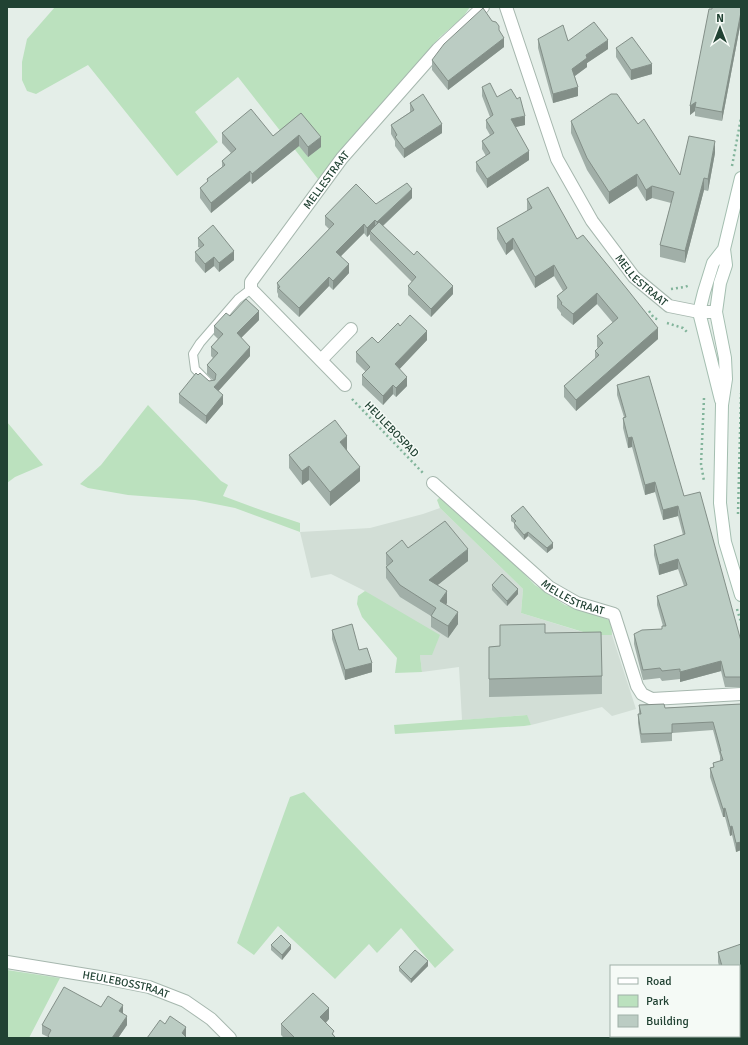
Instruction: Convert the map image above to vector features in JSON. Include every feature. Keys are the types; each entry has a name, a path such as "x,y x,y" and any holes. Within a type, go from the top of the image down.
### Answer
{"street":[{"name":"MELLESTRAAT","path":"250,289 250,282 342,158 438,49 482,7"},
{"name":"MELLESTRAAT","path":"506,7 557,159 592,221 634,277 669,306 699,312 716,312"},
{"path":"741,178 724,249 726,265 720,283 716,312 725,358 726,379 722,405 720,503 725,542 741,594"},
{"path":"722,405 699,312 713,263 724,249"},
{"path":"250,289 345,385"},
{"path":"320,360 351,329"},
{"name":"MELLESTRAAT","path":"433,483 549,587 577,603 614,614 637,686 642,694 652,699 741,694"},
{"name":"HEULEBOSSTRAAT","path":"7,962 149,987 185,1001 211,1019 230,1038"}],"lane":[{"path":"212,385 195,369 193,354 200,343 238,299 250,289"}],"path":[{"path":"731,170 741,118"},
{"path":"665,286 671,289 685,287 691,284"},
{"path":"644,306 654,318 683,328 689,334"},
{"name":"HEULEBOSPAD","path":"345,385 345,392 433,483"},
{"path":"738,516 741,392"},
{"path":"704,393 701,464 704,484"},
{"path":"737,607 741,622"}],"shaded area":[{"path":"440,508 523,589 521,613 592,635 612,635 636,709 612,716 602,707 531,725 526,715 462,720 459,667 422,672 420,655 365,591 331,574 311,578 300,532 370,528"}],"green space":[{"path":"55,7 470,7 463,17 440,37 318,179 238,77 195,112 218,142 177,176 88,65 36,94 27,91 22,80 22,62 27,39"},
{"path":"148,405 221,481 228,485 223,496 300,523 300,532 235,508 195,500 128,495 88,488 80,484 101,465"},
{"path":"7,422 43,465 15,477 7,483"},
{"path":"443,494 535,585 565,605 611,621 612,635 593,635 521,613 523,589 440,508 437,500"},
{"path":"365,591 440,635 432,655 420,655 422,672 395,673 397,658 362,617 357,604 358,596"},
{"path":"527,715 531,725 395,734 394,725"},
{"path":"304,792 454,950 435,968 401,928 377,953 369,944 335,979 278,926 254,955 237,943 290,797"},
{"path":"7,970 60,978 29,1038 7,1038"}],"building":[{"path":"712,7 741,7 722,112 695,107 696,102 690,106 709,9 712,9"},
{"path":"483,8 492,21 496,22 499,26 499,30 504,38 448,81 432,60 444,44"},
{"path":"594,22 608,40 586,55 587,58 572,69 578,87 553,94 538,39 563,25 568,41"},
{"path":"632,37 652,64 631,70 616,48"},
{"path":"490,83 497,97 511,89 517,99 520,97 525,116 511,119 529,151 487,179 476,162 490,153 482,141 494,133 486,120 493,115 482,87"},
{"path":"423,94 442,124 404,149 395,137 397,135 391,125 414,110 410,103"},
{"path":"611,94 617,94 638,124 644,119 680,175 689,136 715,141 708,179 704,178 685,251 660,245 674,192 652,186 646,190 637,174 609,192 587,158 571,121"},
{"path":"251,109 273,136 301,113 321,137 308,147 299,135 252,174 250,171 211,203 200,188 208,181 207,179 225,165 222,161 236,149 222,133"},
{"path":"407,183 412,189 377,222 375,220 367,228 364,224 336,252 349,264 333,281 329,277 299,308 278,288 280,287 277,283 334,224 325,216 356,184 376,204"},
{"path":"548,187 577,239 583,235 658,328 576,400 564,386 599,355 595,351 603,343 597,336 618,318 597,293 573,314 561,304 562,303 557,296 567,288 554,265 535,277 513,238 506,244 497,228 532,208 527,199"},
{"path":"379,222 414,255 417,251 453,286 431,309 408,286 416,277 370,231"},
{"path":"213,225 234,251 219,263 214,257 205,264 195,252 204,245 198,238"},
{"path":"246,299 259,311 237,333 250,347 214,387 223,395 206,416 179,394 196,373 198,375 200,373 209,381 215,380 216,374 207,365 218,353 211,347 223,334 214,326 226,313 230,316"},
{"path":"410,315 427,331 395,364 407,377 396,388 393,385 383,396 362,375 370,367 356,352 372,337 378,343 398,323 400,326"},
{"path":"649,376 684,496 700,492 741,641 741,677 725,677 721,661 680,672 680,669 662,671 660,668 643,670 634,634 642,630 662,629 662,626 666,626 657,596 687,585 678,559 659,565 654,545 685,534 678,506 663,510 655,482 645,485 632,437 628,438 623,418 626,417 617,385"},
{"path":"335,420 347,436 340,442 360,467 330,492 309,466 302,471 289,455"},
{"path":"523,506 553,543 547,548 528,532 524,535 514,523 516,521 511,516"},
{"path":"445,521 468,549 429,580 447,591 440,601 458,612 448,626 431,616 436,608 400,585 386,567 393,561 386,553 402,540 408,548"},
{"path":"502,574 518,589 507,601 492,585"},
{"path":"352,624 359,650 367,648 372,663 345,670 332,630"},
{"path":"545,624 545,633 601,632 602,676 489,679 489,647 500,646 500,625"},
{"path":"664,704 665,708 741,704 741,842 736,843 732,826 730,827 725,808 723,809 710,768 714,767 713,763 723,760 713,722 672,724 672,733 641,734 638,714 641,714 639,705"},
{"path":"281,935 291,945 282,955 271,945"},
{"path":"741,944 741,971 740,965 722,965 718,952"},
{"path":"415,950 428,961 411,979 399,967"},
{"path":"64,987 101,1007 108,996 123,1005 119,1011 127,1016 112,1038 50,1038 48,1036 51,1030 42,1025"},
{"path":"313,993 329,1008 320,1017 334,1031 332,1034 336,1038 295,1038 281,1024"},
{"path":"170,1016 186,1027 182,1033 187,1038 147,1038 160,1020 165,1024"},
{"path":"681,1037 715,1037 714,1038"}]}
